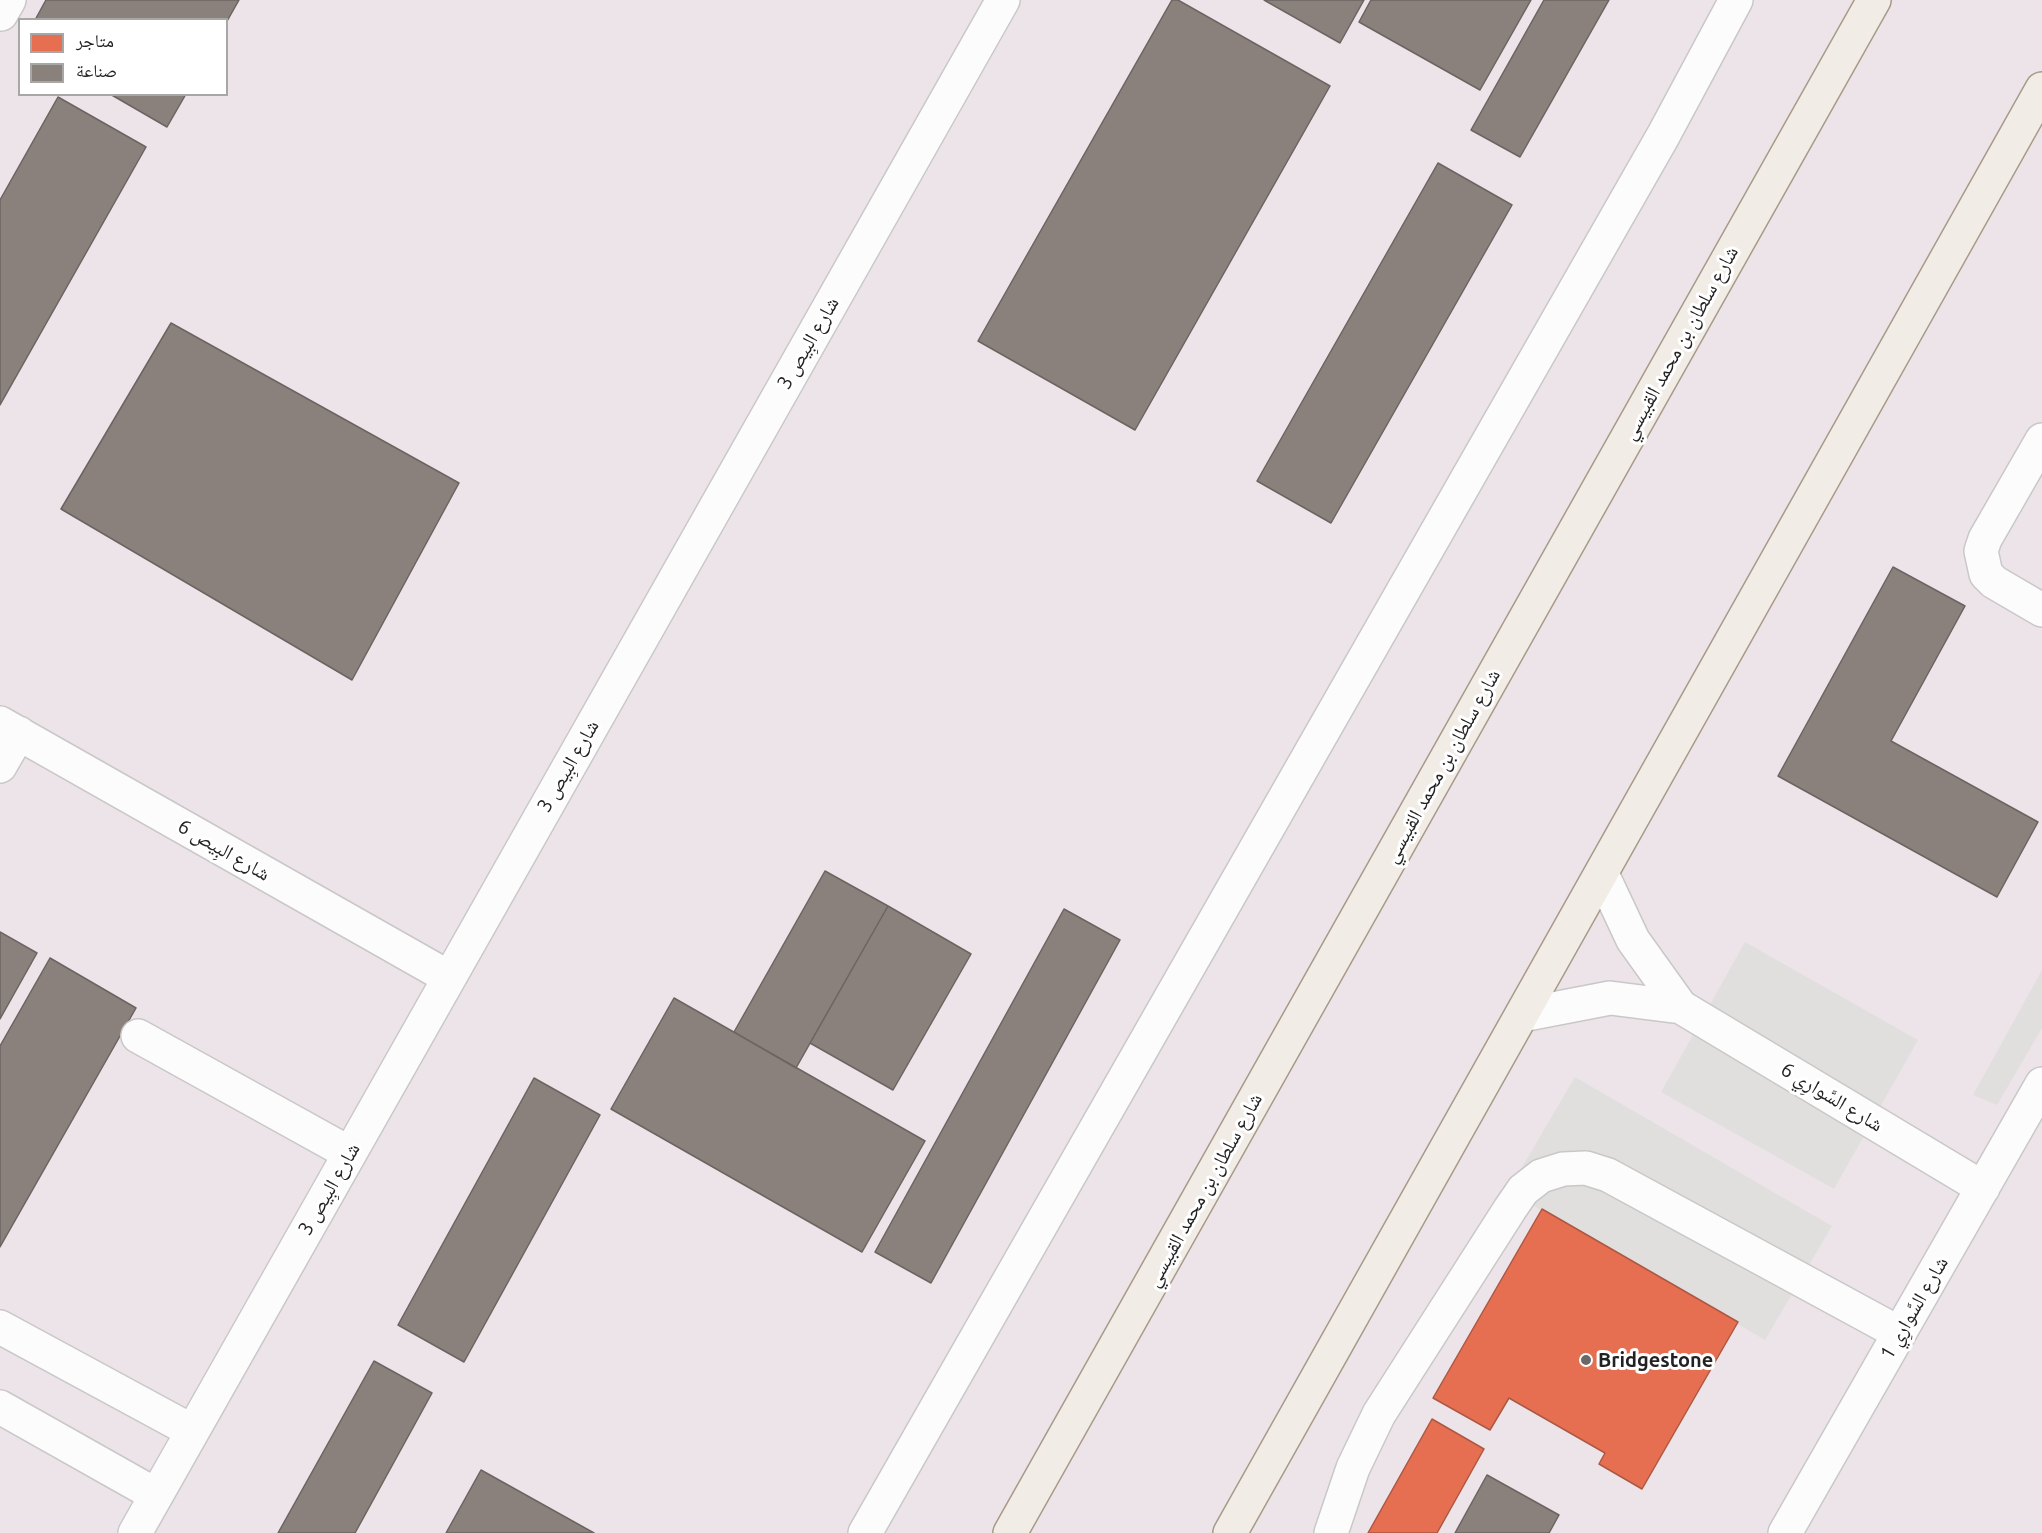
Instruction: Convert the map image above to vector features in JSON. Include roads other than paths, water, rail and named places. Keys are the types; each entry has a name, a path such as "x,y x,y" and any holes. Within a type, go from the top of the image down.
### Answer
{"main road":[{"name":"شارع سلطان بن محمد القبيسي","path":"1010,1533 1874,0"},
{"path":"1230,1533 2042,89"}],"street":[{"name":"شارع البِيص 3","path":"135,1533 1003,0"},
{"path":"865,1533 1658,146 1736,0"},
{"path":"2042,440 1984,539 1981,550 1986,574 1994,582 2042,610"},
{"name":"شارع البِيص 6","path":"9,728 448,977"},
{"path":"0,766 9,728"},
{"name":"شارع السَّوارِي 6","path":"1602,874 1633,940 1681,1007 1983,1188"},
{"name":"شارع السَّوارِي 6","path":"1522,1015 1610,999 1681,1007"},
{"path":"138,1036 349,1153"},
{"name":"شارع السَّوارِي 1","path":"1785,1533 2042,1084"},
{"path":"1331,1533 1353,1468 1379,1414 1523,1190 1542,1176 1563,1169 1586,1168 1608,1175 1899,1333"},
{"path":"0,1328 192,1431"},
{"path":"0,1407 156,1495"}],"place":[{"name":"Bridgestone","path":"1586,1360"}]}
